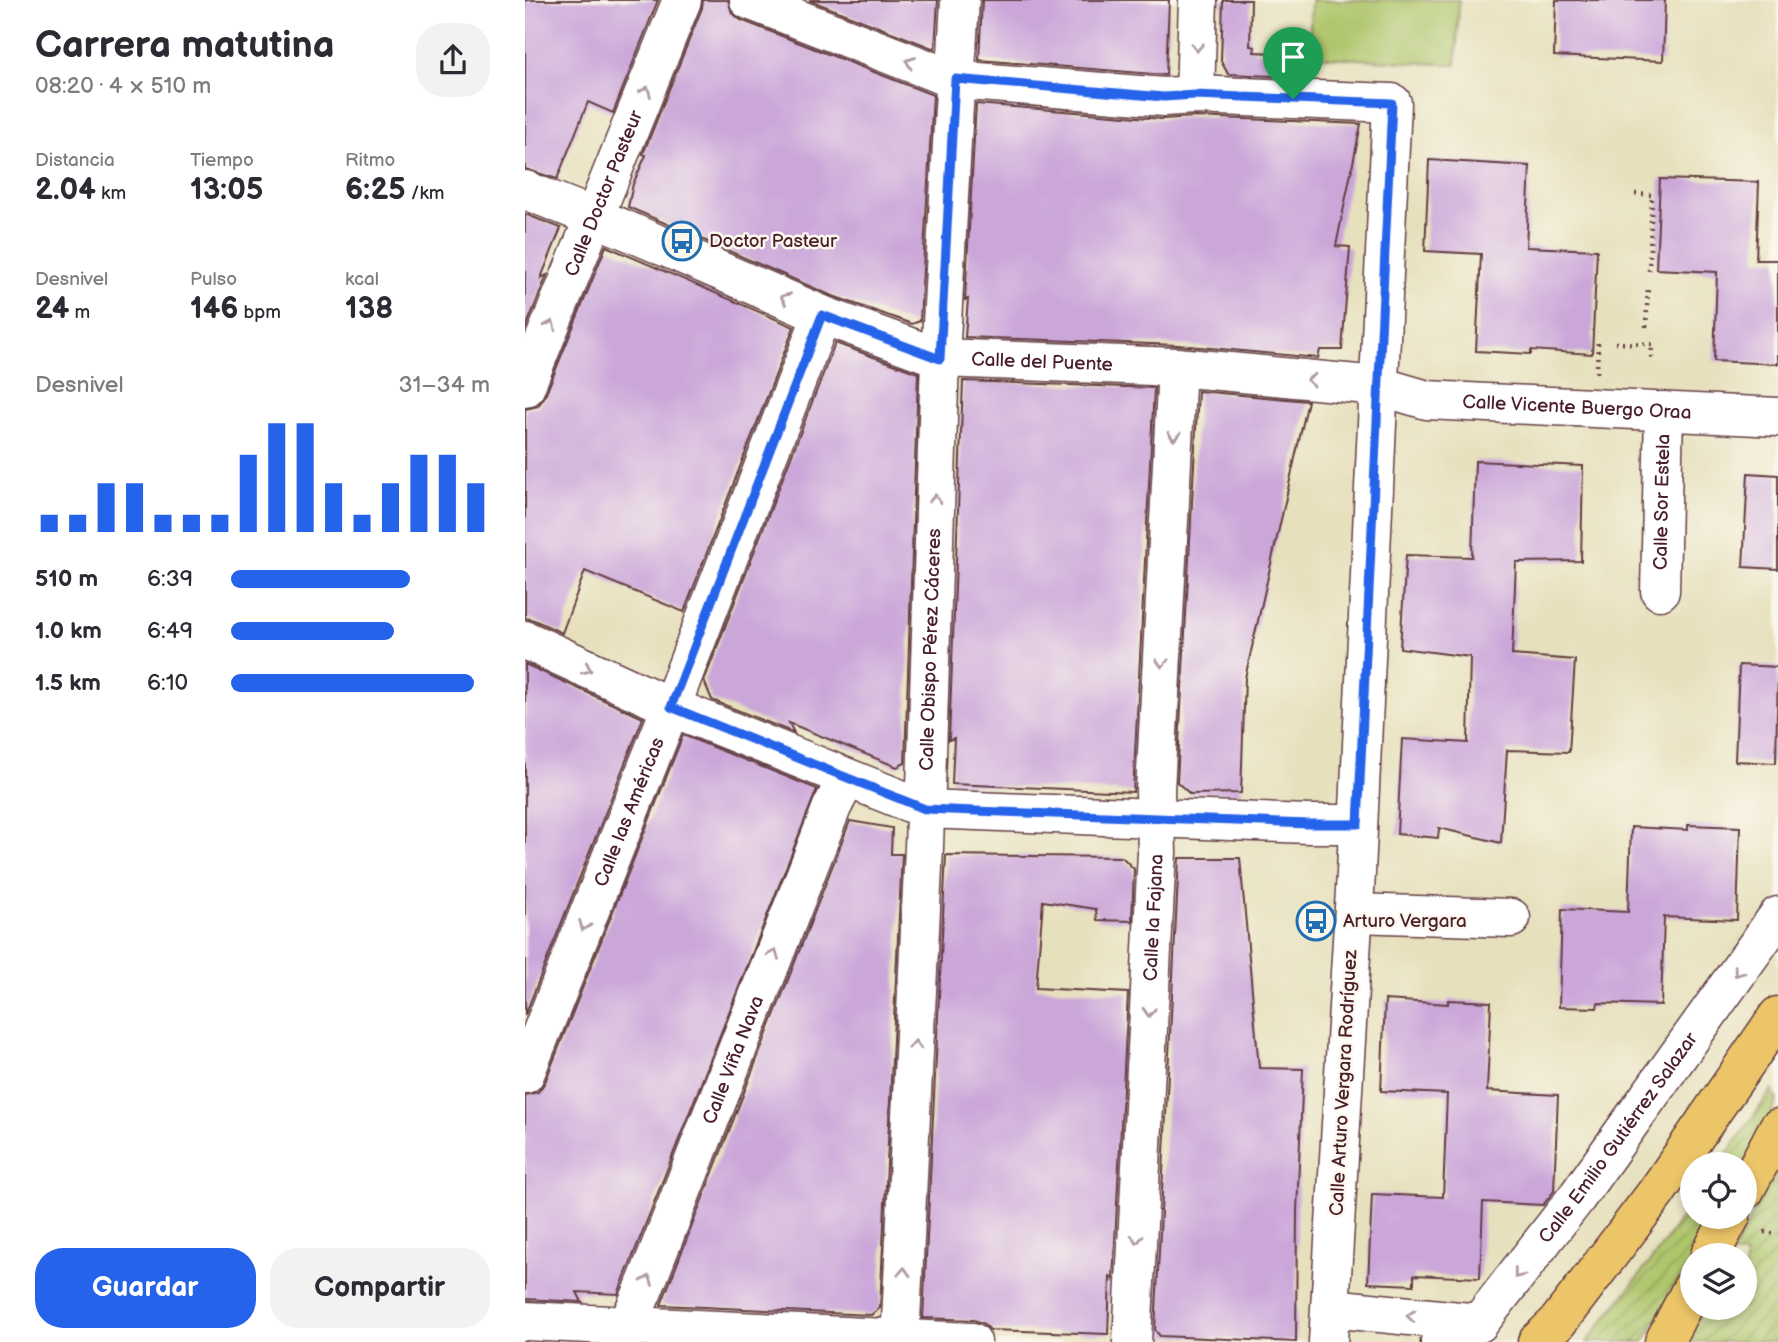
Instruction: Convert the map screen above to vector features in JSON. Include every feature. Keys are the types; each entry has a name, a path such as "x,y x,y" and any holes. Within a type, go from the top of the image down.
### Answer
{"main road":[{"path":"1537,1342 1557,1323 1655,1193 1778,1016"},
{"path":"1757,1167 1778,1128"},
{"path":"1664,1342 1680,1311"}],"street":[{"name":"Calle Doctor Pasteur","path":"525,388 682,0"},
{"path":"748,0 955,79 1164,97 1195,95 1198,0"},
{"name":"Calle Obispo Pérez Cáceres","path":"900,1341 925,809 940,359 960,0"},
{"name":"Calle Arturo Vergara Rodríguez","path":"1195,95 1392,103 1354,913 1329,1325"},
{"name":"Calle del Puente","path":"525,190 822,315 940,359 1177,367 1379,386"},
{"name":"Calle las Américas","path":"525,1074 671,707 822,315"},
{"name":"Calle la Fajana","path":"1132,1342 1157,816 1155,790 1177,367"},
{"name":"Calle Vicente Buergo Oraa","path":"1379,386 1427,400 1778,417"},
{"name":"Calle Sor Estela","path":"1660,591 1664,411"},
{"path":"525,640 671,707 925,809 1358,824"},
{"name":"Calle Viña Nava","path":"623,1334 648,1279 832,807 847,778"},
{"path":"1354,913 1511,918"},
{"name":"Calle Emilio Gutiérrez Salazar","path":"1440,1342 1479,1323 1577,1197 1778,916"},
{"path":"525,1321 623,1334 972,1342"},
{"path":"1329,1325 1479,1323"}],"path":[{"path":"1635,194 1651,195 1649,272"},
{"path":"1646,327 1648,287"},
{"path":"1597,377 1598,342"},
{"path":"1615,343 1652,344 1651,362"}],"green space":[{"path":"1311,0 1459,0 1456,65 1309,56"},
{"path":"1772,1090 1777,1101 1750,1152 1728,1152"},
{"path":"1778,1167 1778,1342 1685,1342 1697,1320 1757,1320 1757,1243 1737,1243 1745,1229 1757,1229 1757,1206"},
{"path":"1680,1220 1680,1229 1708,1229 1700,1243 1680,1243 1680,1278 1644,1342 1587,1342"}],"building":[{"path":"525,0 658,0 613,113 588,102 557,179 525,169"},
{"path":"703,0 728,0 732,13 741,20 933,95 920,321 912,324 830,295 628,207 633,184 646,155 643,154"},
{"path":"809,0 938,0 935,49"},
{"path":"982,0 1169,0 1166,75 979,60"},
{"path":"1223,0 1251,0 1250,46 1255,47 1254,52 1299,54 1298,77 1228,74 1221,61"},
{"path":"1556,0 1665,0 1663,61 1554,56"},
{"path":"976,104 1162,119 1195,117 1361,124 1336,246 1350,247 1342,350 1320,350 1318,358 1178,345 965,337"},
{"path":"1429,160 1530,166 1526,247 1597,250 1592,354 1531,350 1531,354 1476,351 1481,254 1425,251"},
{"path":"1660,179 1759,182 1756,260 1778,260 1778,364 1714,361 1717,272 1656,269"},
{"path":"525,214 561,228 541,278 547,275 525,330"},
{"path":"606,246 794,327 684,612 585,571 562,633 525,618 525,409 538,406 545,396"},
{"path":"835,343 918,373 905,763 897,767 789,723 794,733 712,700 704,681"},
{"path":"963,381 1154,388 1133,792 952,784 954,738 949,740"},
{"path":"1198,391 1308,401 1245,678 1241,793 1190,794 1177,782"},
{"path":"1475,461 1583,466 1581,561 1516,562 1512,655 1575,660 1569,752 1507,750 1501,843 1439,828 1438,838 1397,834 1402,739 1468,743 1470,657 1400,648 1406,555 1472,557"},
{"path":"1748,473 1778,475 1778,569 1743,567"},
{"path":"525,664 643,718 525,1015"},
{"path":"1739,665 1778,667 1776,763 1735,761"},
{"path":"683,735 817,789 618,1294 577,1292 582,1302 525,1299 525,1095 538,1092 545,1082"},
{"path":"850,821 892,828 891,854 902,854 880,1308 871,1315 661,1305"},
{"path":"1688,825 1740,827 1737,920 1664,917 1661,1005 1598,1003 1597,1008 1559,1007 1562,909 1628,912 1631,827 1688,830"},
{"path":"946,855 1122,857 1134,869 1132,921 1097,920 1096,909 1043,901 1036,988 1128,993 1108,1334 990,1330 983,1323 974,1320 923,1318"},
{"path":"1179,858 1240,858 1259,1068 1303,1069 1297,1211 1296,1342 1160,1336 1155,1330"},
{"path":"1385,1000 1448,1004 1448,1000 1491,1002 1487,1091 1558,1095 1554,1191 1543,1205 1483,1202 1480,1278 1414,1275 1414,1285 1368,1283 1372,1194 1443,1197 1447,1094 1381,1091"}],"place":[{"name":"Doctor Pasteur","path":"682,241"},
{"name":"Arturo Vergara","path":"1316,921"}],"route":[{"path":"955,79 1164,97 1195,95 1293,99 1392,103 1358,824 925,809 671,707 822,315 940,359 955,79"}]}
